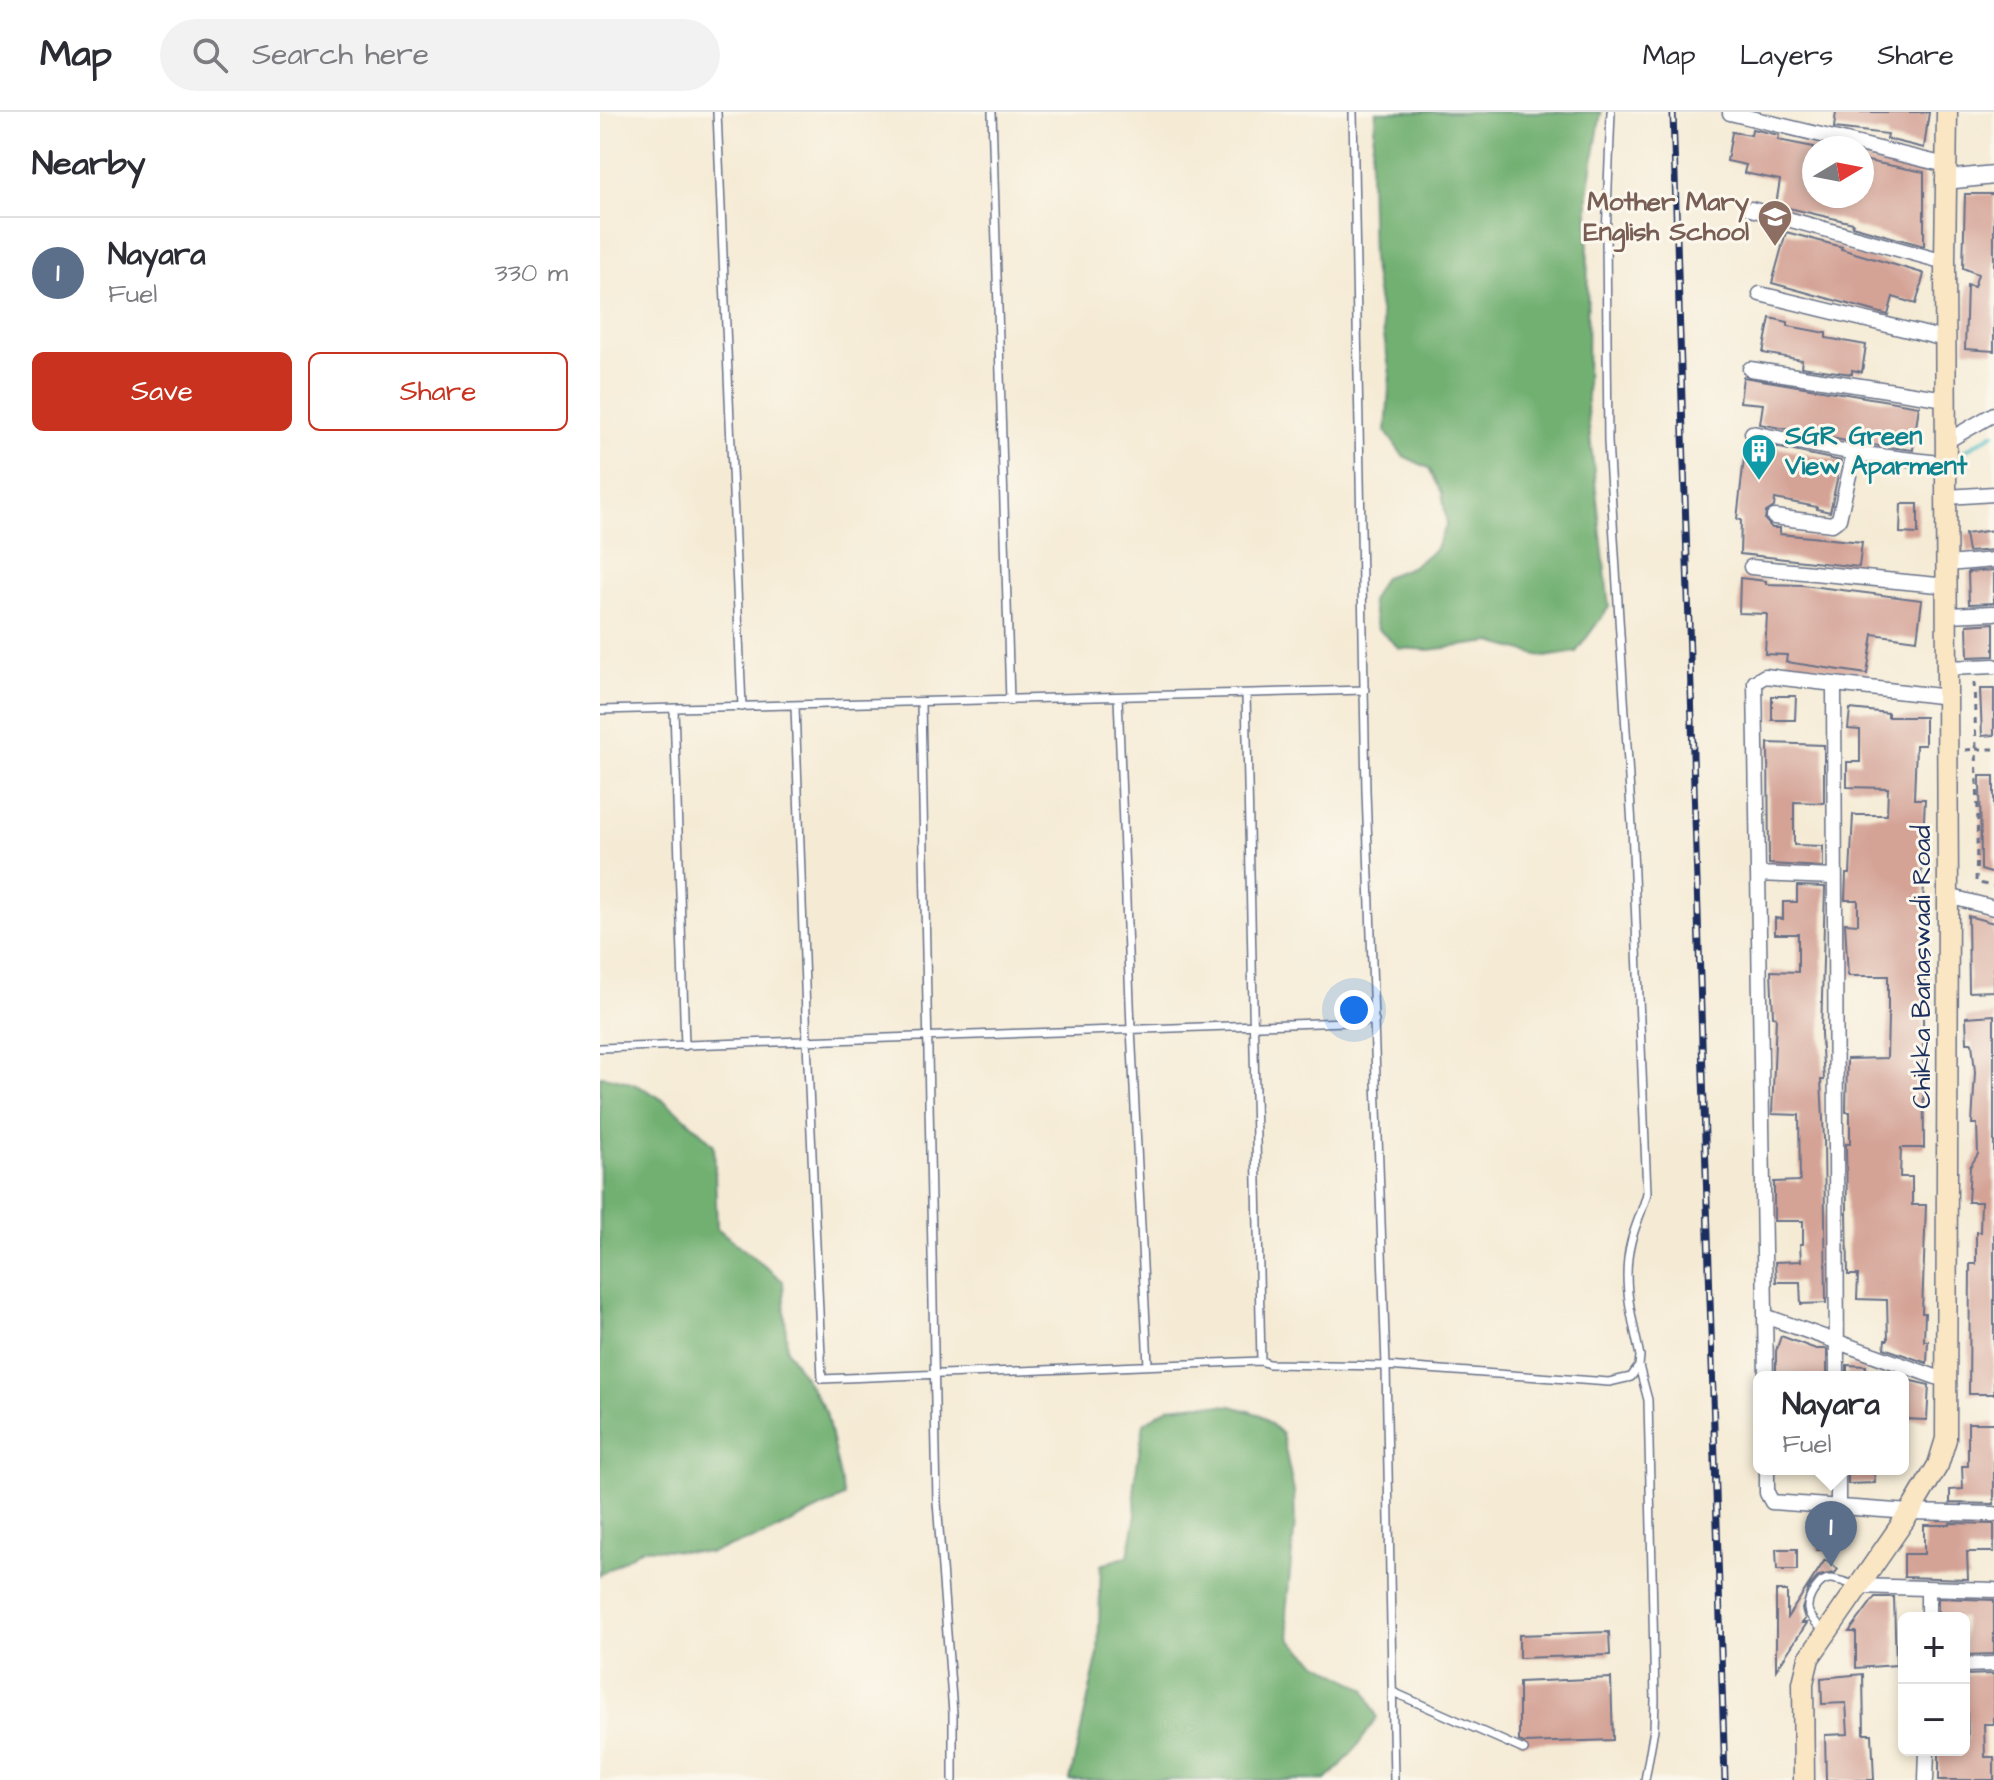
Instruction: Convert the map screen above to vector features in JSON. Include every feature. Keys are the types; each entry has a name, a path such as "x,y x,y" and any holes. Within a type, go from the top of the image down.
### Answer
{"main road":[{"name":"Chikka Banaswadi Road","path":"1804,1780 1803,1683 1809,1658 1910,1512 1943,1453 1946,1439 1947,112"}],"street":[{"path":"1730,113 1946,172 1994,175"},
{"path":"1751,209 1945,262"},
{"path":"1760,294 1945,339"},
{"path":"1750,369 1946,399"},
{"path":"1947,441 1994,414"},
{"path":"1752,433 1854,453 1947,464"},
{"path":"1774,517 1836,522 1854,453"},
{"path":"1947,497 1994,494"},
{"path":"1947,564 1994,560"},
{"path":"1751,567 1948,586"},
{"path":"1948,615 1994,613"},
{"path":"1948,668 1994,666"},
{"path":"1766,1371 1755,682 1765,676 1948,697"},
{"path":"1834,684 1837,1371"},
{"path":"1758,874 1835,877"},
{"path":"1948,896 1994,908"},
{"path":"1765,1316 1947,1381"},
{"path":"1767,1475 1767,1493 1772,1502 1910,1512 1994,1514"},
{"path":"1838,1475 1838,1507"},
{"path":"1857,1586 1994,1590"},
{"path":"1928,1589 1928,1612"},
{"path":"1970,1665 1994,1664"},
{"path":"1926,1780 1927,1756"}],"lane":[{"path":"717,112 742,707"},
{"path":"992,112 1010,701"},
{"path":"1353,112 1366,791 1386,1366 1394,1780"},
{"path":"1611,112 1606,236 1608,442 1632,826 1647,1193 1630,1245 1626,1272 1626,1290 1640,1356 1639,1366 1648,1400 1655,1700 1654,1729 1645,1780"},
{"path":"600,710 1365,690"},
{"path":"1246,694 1261,1361"},
{"path":"1118,697 1148,1365"},
{"path":"921,703 937,1502 953,1713 953,1780"},
{"path":"795,706 822,1379 1261,1361 1269,1364 1386,1366 1609,1382 1631,1377 1639,1366"},
{"path":"674,709 685,1046"},
{"path":"600,1048 1375,1021"},
{"path":"1825,1633 1808,1606 1820,1583 1834,1579 1857,1586"},
{"path":"1393,1692 1524,1750"}],"path":[{"path":"1974,676 1978,811 1976,882 1994,887"},
{"path":"1976,749 1994,749"}],"green space":[{"path":"1376,112 1601,112 1588,193 1587,409 1609,607 1576,652 1545,657 1491,642 1429,650 1399,648 1377,628 1371,601 1384,577 1411,567 1435,550 1447,524 1442,493 1429,468 1403,456 1386,432 1390,374 1372,259 1370,172"},
{"path":"600,1076 633,1084 663,1100 714,1145 717,1228 783,1281 787,1350 826,1412 844,1497 766,1535 709,1553 643,1548 600,1575"},
{"path":"1200,1404 1232,1406 1261,1415 1282,1434 1294,1492 1295,1522 1286,1613 1291,1640 1315,1661 1365,1689 1377,1717 1354,1751 1326,1780 1070,1780 1098,1654 1101,1565 1128,1556 1136,1515 1134,1484 1144,1423 1169,1407"}],"building":[{"path":"1836,112 1929,112 1924,148 1887,139 1888,134 1834,128"},
{"path":"1752,129 1779,135 1778,140 1802,145 1802,208 1874,208 1874,162 1924,172 1924,246 1852,226 1853,223 1776,205 1780,180 1744,173 1746,165 1727,161 1732,132 1751,135"},
{"path":"1965,194 1994,194 1994,351 1965,349 1967,285 1974,287 1978,274 1963,268"},
{"path":"1786,232 1924,274 1916,304 1893,297 1888,315 1772,283"},
{"path":"1770,318 1788,322 1788,326 1826,333 1826,338 1866,345 1862,372 1852,370 1852,374 1801,367 1802,360 1763,353"},
{"path":"1743,377 1919,406 1913,450 1856,443 1760,424 1763,404 1740,402"},
{"path":"1746,441 1841,461 1830,512 1775,499 1774,507 1766,512 1765,520 1772,528 1780,528 1780,534 1862,542 1859,567 1740,554 1741,520 1737,519"},
{"path":"1901,504 1918,504 1918,534 1900,533"},
{"path":"1994,530 1994,550 1968,552 1965,534"},
{"path":"1994,570 1994,603 1969,604 1968,572"},
{"path":"1740,578 1766,581 1766,584 1802,585 1922,600 1917,640 1873,634 1867,674 1786,662 1787,655 1765,654 1767,614 1739,613"},
{"path":"1994,623 1994,656 1968,657 1967,625"},
{"path":"1980,689 1994,689 1994,735 1982,736"},
{"path":"1772,696 1796,696 1795,720 1772,720"},
{"path":"1850,709 1888,713 1888,717 1925,717 1925,745 1916,745 1914,799 1925,799 1921,880 1924,880 1923,908 1927,908 1927,934 1924,934 1927,1016 1923,1016 1924,1148 1901,1148 1900,1177 1912,1177 1912,1205 1926,1205 1922,1313 1925,1313 1924,1341 1928,1341 1927,1363 1884,1348 1885,1340 1888,1340 1887,1300 1857,1299 1858,1275 1848,1275 1846,1144 1850,1144 1850,1112 1846,1112 1847,1059 1887,1058 1888,1015 1888,976 1848,976 1845,923 1858,924 1858,900 1845,900 1846,874 1850,874 1853,815 1887,815 1888,788 1847,787 1847,762 1860,762 1860,730 1848,729"},
{"path":"1768,743 1824,745 1824,803 1794,802 1794,845 1823,846 1823,867 1769,864"},
{"path":"1980,776 1994,776 1994,874 1981,870"},
{"path":"1797,886 1825,887 1821,1034 1824,1080 1821,1080 1826,1303 1801,1304 1800,1282 1776,1282 1775,1262 1801,1261 1803,1221 1774,1221 1774,1182 1800,1181 1799,1115 1772,1114 1776,1017 1773,1016 1771,971 1798,972 1798,934 1775,934 1775,918 1783,919 1783,902 1797,902"},
{"path":"1968,916 1994,923 1994,991 1969,992"},
{"path":"1994,1015 1994,1394 1969,1394 1970,1264 1976,1264 1976,1232 1980,1232 1981,1202 1968,1202 1970,1167 1978,1154 1977,1124 1972,1124 1975,1072 1972,1043 1967,1043 1966,1017"},
{"path":"1781,1336 1816,1349 1827,1349 1827,1371 1776,1371 1776,1351"},
{"path":"1847,1365 1866,1366 1866,1371 1847,1371"},
{"path":"1909,1380 1929,1385 1927,1420 1909,1419"},
{"path":"1968,1423 1994,1423 1994,1504 1950,1503 1950,1490 1963,1489 1962,1466 1968,1466"},
{"path":"1848,1475 1874,1475 1875,1483 1848,1484"},
{"path":"1817,1522 1836,1522 1836,1550 1817,1550"},
{"path":"1994,1524 1994,1552 1967,1552 1968,1579 1904,1577 1904,1554 1924,1554 1924,1525"},
{"path":"1776,1549 1797,1549 1797,1570 1777,1570"},
{"path":"1825,1560 1838,1569 1835,1573 1819,1576 1809,1587 1802,1609 1805,1619 1802,1623 1807,1623 1776,1670 1776,1591 1787,1591 1787,1618"},
{"path":"1875,1597 1894,1597 1896,1665 1856,1668 1856,1632 1849,1632"},
{"path":"1938,1598 1994,1600 1994,1654 1970,1655 1970,1612 1938,1612"},
{"path":"1609,1632 1610,1655 1519,1658 1519,1635"},
{"path":"1863,1674 1864,1734 1872,1734 1874,1780 1826,1780 1825,1735 1848,1734 1846,1703 1822,1704 1821,1678"},
{"path":"1994,1674 1994,1724 1984,1724 1985,1757 1994,1757 1994,1780 1939,1780 1939,1756 1970,1756 1970,1675"},
{"path":"1611,1678 1613,1740 1519,1741 1519,1682"}],"waterway":[{"path":"1964,451 1994,433"}],"railway":[{"path":"1673,112 1725,1780"}],"place":[{"name":"Mother Mary English School","path":"1775,248"},
{"name":"SGR Green View Aparment","path":"1759,482"},
{"name":"Nayara","path":"1831,1567"}]}
